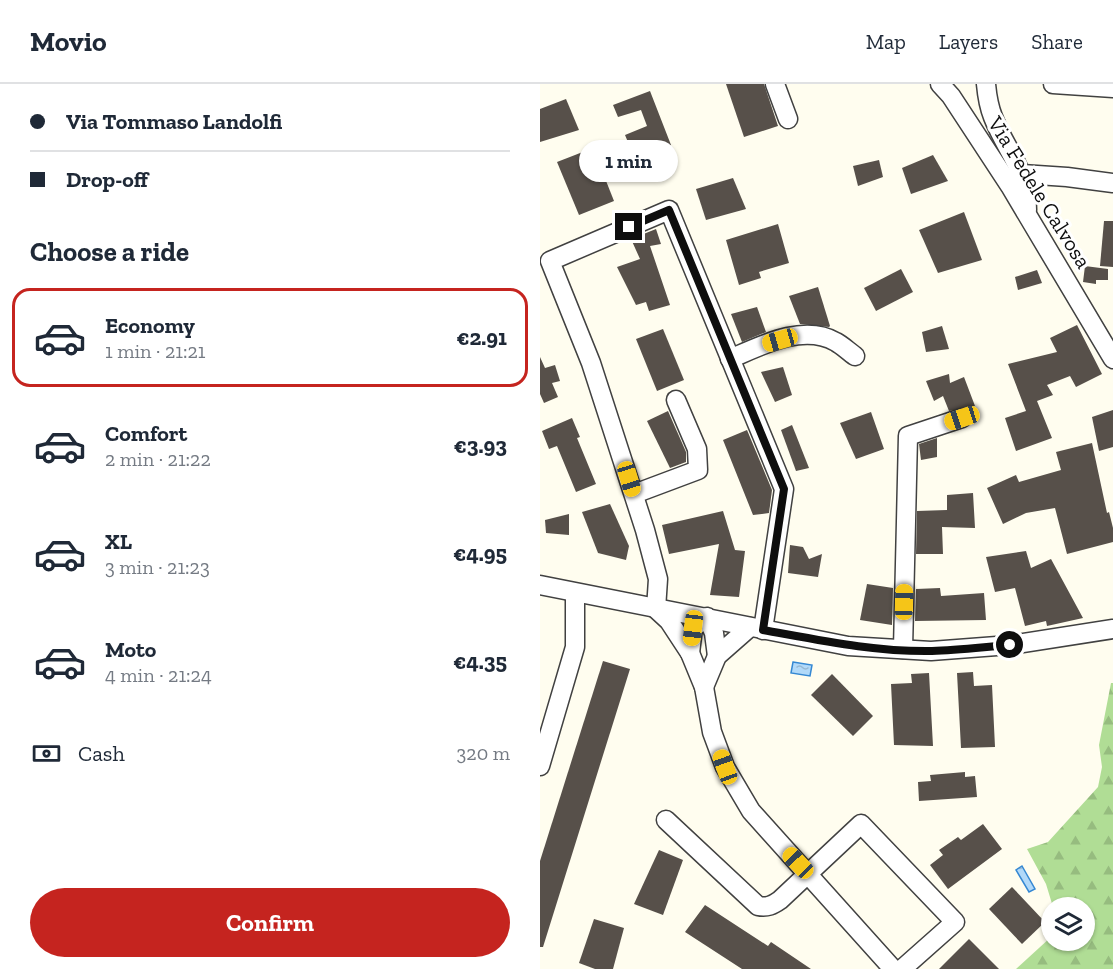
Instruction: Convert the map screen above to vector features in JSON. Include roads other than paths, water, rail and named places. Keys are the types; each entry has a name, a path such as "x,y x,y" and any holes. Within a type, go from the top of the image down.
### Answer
{"street":[{"path":"776,84 788,119"},
{"name":"Via Fedele Calvosa","path":"940,84 951,96 1028,215 1113,358"},
{"path":"986,84 993,116 1020,166 1027,194 1028,215"},
{"path":"1053,84 1113,88"},
{"path":"1022,174 1113,183"},
{"path":"656,609 658,579 645,530 591,363 550,261 669,210 784,489 756,628 717,656"},
{"path":"730,359 792,337 817,336 835,341 855,356"},
{"path":"634,494 698,470 698,449 676,400"},
{"path":"903,649 908,436 962,418"},
{"path":"540,585 848,646 931,651 1010,645 1113,629"},
{"path":"540,766 575,647 576,593"},
{"path":"656,609 669,621 690,653 704,687 712,732 725,767 752,811 893,969"},
{"path":"690,653 693,628 707,617"},
{"path":"704,687 717,656 714,633 707,617"},
{"path":"666,820 758,906 771,906 780,900 861,824 955,922 902,969"}],"water":[{"path":"793,662 812,665 810,676 791,673"},
{"path":"1022,866 1035,889 1029,892 1016,870"}]}
